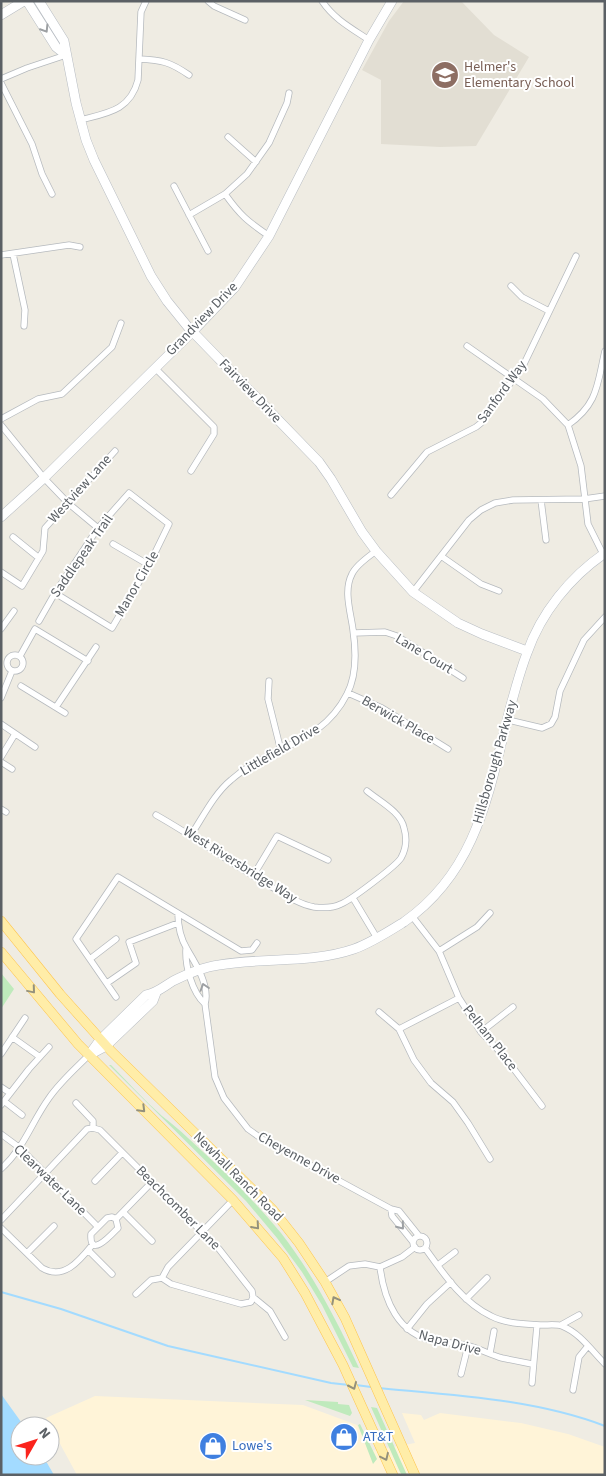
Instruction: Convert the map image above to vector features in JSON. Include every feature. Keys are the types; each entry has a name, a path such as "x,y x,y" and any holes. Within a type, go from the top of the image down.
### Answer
{"main road":[{"name":"Newhall Ranch Road","path":"1,921 60,994 103,1043 273,1210 299,1243 326,1282 345,1318 415,1475"},
{"name":"Newhall Ranch Road","path":"1,952 89,1055 233,1200 283,1258 305,1293 343,1365 392,1475"}],"street":[{"path":"1,15 26,1"},
{"name":"Fairview Drive","path":"26,1 56,47 66,55"},
{"name":"Fairview Drive","path":"39,1 64,41 80,120 86,140 106,186 151,276 167,301 193,332 319,462 362,532 412,592 458,623 527,651"},
{"path":"80,120 117,109 130,98 138,80 140,12 146,1"},
{"path":"208,1 214,6 245,20"},
{"path":"322,1 340,22 369,40"},
{"name":"Grandview Drive","path":"1,517 44,478 193,332 235,287 269,236 369,40 392,1"},
{"path":"1,78 66,55"},
{"path":"139,59 160,60 175,66 189,75"},
{"path":"1,83 32,144 42,174 52,194"},
{"path":"189,215 225,194 256,162 272,135 287,103 289,94"},
{"path":"228,137 256,162"},
{"path":"174,186 208,251"},
{"path":"225,194 249,223 269,236"},
{"path":"1,255 69,245 80,247"},
{"path":"13,254 25,310 24,326"},
{"name":"Sanford Way","path":"390,495 427,452 481,423 523,366 576,256"},
{"path":"511,286 522,297 550,311"},
{"path":"1,419 38,399 62,394 112,347 121,323"},
{"path":"468,346 542,399 568,425 581,466 588,524 604,553"},
{"path":"568,425 580,416 592,401 605,351"},
{"path":"155,368 214,428 214,434 190,471"},
{"path":"1,425 44,478 68,503 98,528"},
{"name":"Westview Lane","path":"1,572 22,586 43,551 45,528 115,451"},
{"name":"Saddlepeak Trail","path":"39,621 98,528 129,494"},
{"name":"Manor Circle","path":"55,593 112,628 149,565 169,524 129,494"},
{"path":"412,592 469,520 481,510 495,503 513,500 584,499 605,496"},
{"path":"541,500 546,540"},
{"path":"13,537 39,558"},
{"path":"113,544 149,565"},
{"name":"Littlefield Drive","path":"191,835 230,780 251,765 317,731 334,715 348,692 355,663 354,633 348,593 351,574 376,550"},
{"name":"Hillsborough Parkway","path":"89,1055 152,1001 156,993 171,982 194,972 218,965 310,959 355,948 377,938 412,916 429,900 449,878 471,844 482,817 527,651 546,614 562,593 575,578 604,553"},
{"path":"441,556 481,584 499,591"},
{"path":"2,625 14,611"},
{"path":"508,720 542,728 551,724 555,717 560,691 584,640 605,617"},
{"path":"20,656 35,629 88,661"},
{"name":"Lane Court","path":"354,633 385,632 397,636 463,678"},
{"path":"56,707 96,647"},
{"path":"1,654 8,658"},
{"path":"8,658 15,655 20,656"},
{"path":"8,658 7,666 12,671 18,671 24,664 20,656"},
{"path":"2,694 12,671"},
{"path":"269,681 268,700 281,751"},
{"path":"21,686 65,713"},
{"name":"Berwick Place","path":"348,692 382,708 448,749"},
{"path":"1,724 35,747"},
{"path":"1,757 15,734"},
{"path":"1,762 12,769"},
{"path":"367,791 396,814 404,826 406,836 400,860 353,898 377,938"},
{"name":"West Riversbridge Way","path":"156,815 191,835 253,876 301,903 326,908 340,905 353,898"},
{"path":"253,876 278,836 328,860"},
{"path":"116,997 76,939 118,877 241,951 252,950 257,943"},
{"path":"440,951 477,927 490,913"},
{"path":"178,914 178,924 186,948 186,959 194,972"},
{"name":"Pelham Place","path":"412,916 440,951 459,998 481,1032 504,1056 542,1106"},
{"path":"107,983 136,963 128,942 178,924"},
{"path":"90,959 116,939"},
{"name":"Cheyenne Drive","path":"194,972 196,994 205,1004"},
{"name":"Cheyenne Drive","path":"194,972 207,996 205,1004 215,1076 224,1098 248,1129 262,1139 391,1209 400,1211 419,1236"},
{"path":"399,1029 459,998"},
{"path":"481,1032 513,1007"},
{"path":"379,1012 399,1029 414,1060 431,1083 453,1102 490,1160"},
{"path":"1,1054 25,1018"},
{"path":"12,1037 40,1057"},
{"path":"22,1115 3,1103 49,1047"},
{"path":"1,1169 20,1148 48,1098 59,1084 89,1055"},
{"path":"1,1087 10,1093"},
{"path":"1,1220 87,1129 93,1128 92,1121 76,1103"},
{"name":"Beachcomber Lane","path":"93,1128 100,1130 202,1232 235,1268 252,1291 253,1297 270,1311 285,1337"},
{"name":"Clearwater Lane","path":"1,1134 20,1148 98,1227"},
{"path":"95,1181 122,1153"},
{"path":"116,1219 152,1182"},
{"path":"162,1278 168,1267 233,1200"},
{"path":"391,1209 392,1216 414,1245 421,1250 425,1248"},
{"path":"123,1212 152,1241"},
{"path":"93,1244 90,1240 91,1234 107,1218 112,1217 116,1219"},
{"path":"93,1244 102,1244 118,1228 116,1219"},
{"path":"26,1254 54,1226"},
{"path":"1,1228 42,1268 56,1274 68,1270 93,1244"},
{"path":"326,1282 349,1266 365,1264 380,1267 402,1257 414,1245 415,1238 419,1236 426,1240 425,1248"},
{"path":"425,1248 466,1299 492,1317 515,1323 561,1325 576,1335 605,1364"},
{"path":"88,1250 112,1274"},
{"path":"438,1265 455,1252"},
{"name":"Napa Drive","path":"380,1267 384,1295 397,1318 419,1337 468,1346 532,1364"},
{"path":"136,1294 151,1280 162,1278 171,1284 241,1304 251,1302 253,1297"},
{"path":"466,1299 487,1278"},
{"path":"407,1328 427,1304 451,1282"},
{"path":"561,1325 579,1315"},
{"path":"532,1383 532,1364 537,1324"},
{"path":"490,1353 494,1331"},
{"path":"461,1374 468,1346"},
{"path":"573,1390 579,1357 588,1346"}],"shaded area":[{"name":"Helmer's Elementary School","path":"404,1 461,1 494,35 529,57 476,146 440,147 381,144 381,80 362,70 389,21"},
{"path":"95,1396 303,1405 357,1425 370,1451 415,1443 402,1413 421,1415 424,1420 440,1413 521,1423 568,1434 605,1447 605,1475 77,1475 60,1444 60,1416 50,1416"}],"green space":[{"path":"1,973 14,989 1,1009"},
{"path":"109,1065 155,1110 225,1172 281,1233 304,1265 324,1298 359,1368 353,1367 322,1305 302,1272 277,1238 246,1201"},
{"path":"305,1400 338,1402 338,1404 349,1405 352,1413 350,1416"},
{"path":"371,1407 377,1408 407,1475 402,1475 400,1472"},
{"path":"360,1424 377,1459 373,1464 358,1425"}],"water":[{"path":"1,1394 17,1416 10,1416 10,1466 49,1466 54,1475 1,1475"}],"waterway":[{"path":"1,1292 61,1309 168,1346 331,1383 349,1385"},
{"path":"356,1385 371,1387"},
{"path":"378,1388 464,1396 522,1404 578,1417 605,1426"}],"place":[{"name":"Helmer's Elementary School","path":"445,75"},
{"name":"AT&T","path":"344,1437"},
{"name":"Lowe's","path":"213,1446"}]}
